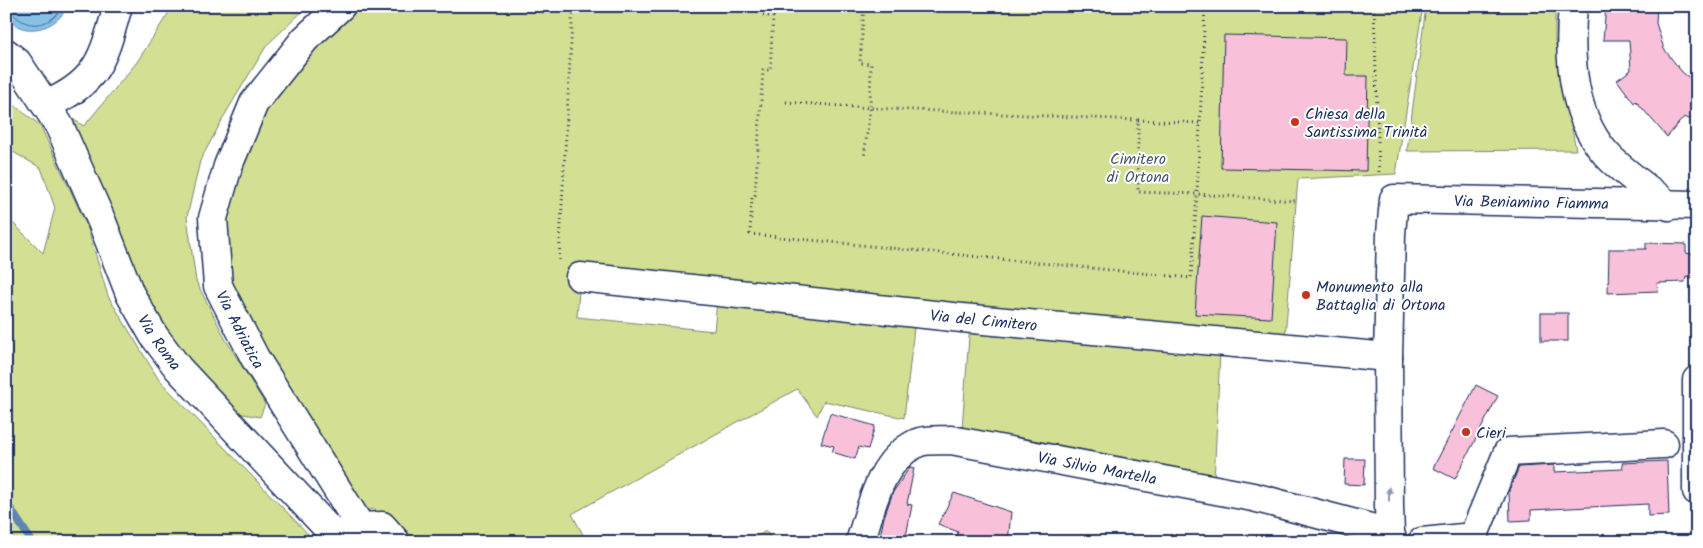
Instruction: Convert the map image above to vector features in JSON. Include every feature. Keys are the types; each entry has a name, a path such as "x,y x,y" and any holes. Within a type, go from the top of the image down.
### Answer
{"street":[{"path":"46,106 72,93 95,72 106,50 118,6"},
{"name":"Via Adriatica","path":"341,6 305,39 254,103 228,166 213,218 218,286 255,358 365,535"},
{"path":"1573,6 1571,27 1574,85 1590,129 1612,160 1669,206"},
{"name":"Via Roma","path":"6,53 16,62 59,126 102,222 130,294 154,336 178,368 335,536 365,535 382,526 396,542"},
{"name":"Via Beniamino Fiamma","path":"1394,199 1669,206 1697,205"},
{"name":"Via Silvio Martella","path":"860,542 880,482 896,457 918,442 951,440 1254,497 1392,538 1388,357 1391,234 1394,199"},
{"name":"Via del Cimitero","path":"580,277 962,318 1388,357"},
{"path":"1696,380 1697,491"},
{"path":"1422,542 1473,537 1508,452 1664,444"},
{"path":"1457,538 1481,483"}],"path":[{"path":"573,6 558,276 580,277"},
{"path":"763,6 762,15 774,17 770,70 762,70 755,195 752,198 750,234 1191,278 1205,6"},
{"path":"864,6 860,63 871,64 870,108 864,158"},
{"path":"1374,6 1379,174"},
{"path":"786,102 870,108 1199,123"},
{"path":"1138,120 1138,192 1196,194 1296,202"}],"green space":[{"path":"173,6 308,6 267,45 227,111 200,161 187,217 196,281 226,340 265,404 260,417 232,412 157,322 61,112 84,126 137,62"},
{"name":"Cimitero di Ortona","path":"350,6 1423,6 1396,174 1298,179 1285,338 581,265 577,317 714,331 717,301 915,319 904,418 824,401 817,416 797,389 572,514 587,542 402,542 374,509 360,512 225,286 219,220 257,110"},
{"path":"1426,6 1555,6 1555,40 1576,150 1407,151"},
{"path":"14,105 40,125 87,226 108,296 159,380 316,542 6,542 6,216 43,253 55,208 41,168 6,148 6,110"},
{"path":"970,324 1220,351 1214,483 962,428"},
{"path":"766,531 773,542 747,542"}],"water":[{"path":"6,6 67,6 61,16 52,23 42,28 32,29 22,28 14,24 8,16"}],"building":[{"path":"1606,6 1657,6 1656,23 1664,49 1682,72 1697,84 1697,122 1684,117 1667,137 1636,101 1634,103 1617,80 1631,70 1629,40 1603,40"},
{"name":"Chiesa della Santissima Trinità","path":"1224,35 1347,38 1346,76 1368,76 1366,171 1221,168"},
{"path":"1202,216 1277,222 1271,318 1195,314"},
{"path":"1646,243 1686,244 1686,253 1697,255 1697,279 1686,276 1685,282 1657,283 1658,291 1608,293 1609,249 1646,249"},
{"path":"1541,313 1568,313 1568,341 1541,341"},
{"name":"Cieri","path":"1476,385 1498,396 1455,479 1433,468"},
{"path":"830,413 875,426 868,449 859,447 855,459 832,452 834,446 821,443"},
{"path":"1345,459 1365,459 1364,485 1344,484"},
{"path":"1667,461 1669,515 1648,516 1648,504 1531,510 1531,520 1510,521 1509,491 1519,467 1554,465 1554,472 1623,469 1622,463"},
{"path":"910,467 914,468 907,504 912,505 905,542 879,542 884,517 893,492"},
{"path":"954,493 1011,512 1008,542 956,542 958,532 938,524"}],"waterway":[{"path":"6,502 32,542"}],"place":[{"name":"Chiesa della Santissima Trinità","path":"1295,122"},
{"name":"Monumento alla Battaglia di Ortona","path":"1306,295"},
{"name":"Cieri","path":"1466,432"}]}
